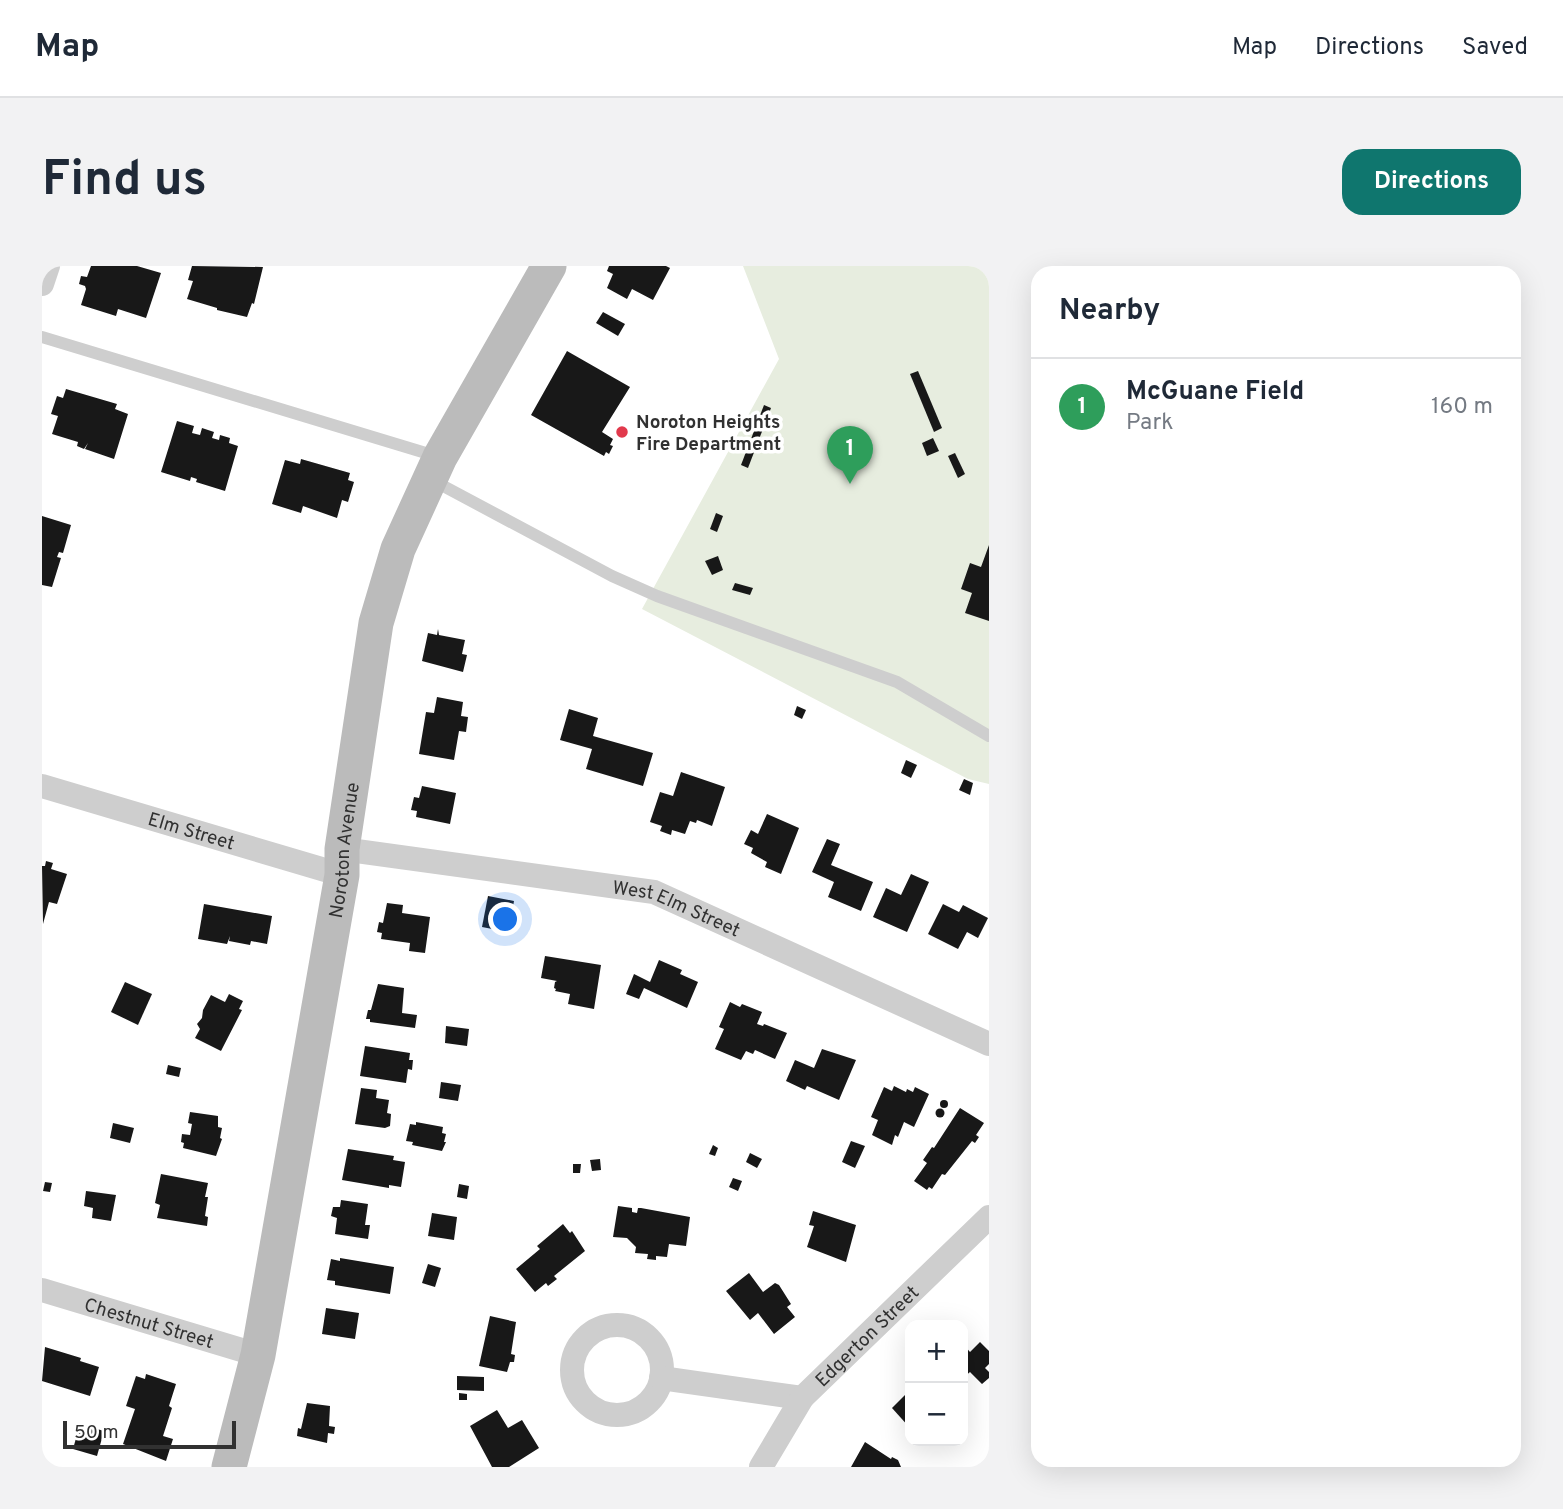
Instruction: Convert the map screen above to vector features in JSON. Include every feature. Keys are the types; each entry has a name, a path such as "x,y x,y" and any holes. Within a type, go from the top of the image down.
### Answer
{"main road":[{"name":"Noroton Avenue","path":"229,1467 258,1355 342,862 376,623 398,549 434,468 539,268"}],"street":[{"path":"42,284 47,266"},
{"name":"Elm Street","path":"42,786 342,862"},
{"name":"West Elm Street","path":"342,862 654,892 989,1045"},
{"name":"Edgerton Street","path":"761,1467 802,1398 989,1217"},
{"name":"Chestnut Street","path":"42,1290 258,1355"},
{"path":"661,1378 802,1398"}],"lane":[{"path":"42,337 434,468 612,576 657,596 897,682 989,736"}],"shaded area":[{"path":"743,266 989,266 989,784 968,779 642,609 779,359"}],"building":[{"path":"91,266 137,266 161,273 146,318 118,309 116,316 81,305 86,289 79,284 81,276 87,277"},
{"path":"192,266 263,267 254,304 252,303 247,317 187,299 193,281 188,280"},
{"path":"609,266 670,268 653,300 632,289 627,299 607,288 613,274 607,271"},
{"path":"603,312 625,324 618,336 596,323"},
{"path":"567,351 630,387 602,432 613,439 609,454 606,452 604,456 531,415"},
{"path":"918,371 942,428 934,432 910,374"},
{"path":"66,389 117,404 115,409 128,414 114,459 85,449 88,443 84,449 77,446 78,442 52,434 58,416 51,414 57,396 63,398"},
{"path":"764,405 771,408 748,468 741,465"},
{"path":"177,421 194,426 192,433 200,435 202,428 214,432 212,438 219,440 220,435 230,438 229,443 238,446 225,491 196,482 197,479 191,477 190,481 161,472"},
{"path":"933,438 939,451 927,456 922,443"},
{"path":"955,453 965,474 958,478 948,456"},
{"path":"301,459 350,473 348,480 354,482 348,502 342,500 337,518 303,506 301,513 272,504 285,460 300,464"},
{"path":"716,513 723,516 717,532 710,529"},
{"path":"42,516 71,525 63,553 59,552 57,557 61,558 52,587 42,585"},
{"path":"989,545 989,621 965,613 972,593 961,589 970,563 981,567"},
{"path":"718,556 723,570 712,575 705,561"},
{"path":"735,583 753,588 750,595 732,590"},
{"path":"438,629 439,635 465,640 462,654 467,655 463,672 422,661 428,633 437,635"},
{"path":"437,697 463,702 461,716 468,717 466,732 459,731 454,760 419,754 426,712 434,713"},
{"path":"797,706 806,710 802,719 794,715"},
{"path":"569,709 598,718 593,736 653,753 643,786 586,769 592,749 560,740"},
{"path":"906,760 917,765 911,778 901,773"},
{"path":"681,772 725,787 712,826 697,820 696,823 690,821 685,834 672,830 671,835 660,831 662,826 650,822 660,792 673,796"},
{"path":"964,779 973,783 970,795 959,790"},
{"path":"422,786 456,793 450,824 416,817 417,811 411,810 414,797 419,798"},
{"path":"767,814 799,828 781,874 765,867 767,862 751,853 753,848 744,844 751,830 758,834"},
{"path":"827,839 840,844 831,865 873,882 861,911 828,897 834,882 812,872"},
{"path":"46,861 53,863 51,869 67,874 57,904 49,902 43,924 42,866 45,866"},
{"path":"911,874 929,882 907,932 873,917 886,888 901,895"},
{"path":"488,896 514,901 508,932 482,927"},
{"path":"387,903 403,905 402,913 430,917 425,953 409,951 410,943 381,939 382,933 377,932 379,922 383,923"},
{"path":"204,904 272,916 267,944 251,941 250,945 229,941 230,936 227,944 198,939"},
{"path":"943,904 959,912 963,905 988,918 978,938 967,932 958,949 928,934"},
{"path":"545,956 601,965 594,1009 568,1004 570,994 555,991 557,981 541,978"},
{"path":"659,960 682,970 680,974 698,982 687,1008 644,988 639,999 626,994 634,974 650,982"},
{"path":"125,982 152,994 138,1025 111,1012"},
{"path":"378,984 404,988 402,1013 417,1015 415,1028 370,1022 370,1019 366,1019"},
{"path":"229,994 243,1001 239,1009 242,1010 221,1051 195,1038 200,1029 197,1024 211,995 225,1002"},
{"path":"730,1002 762,1012 757,1024 787,1033 775,1059 755,1050 753,1054 746,1051 741,1060 715,1049 724,1029 719,1027"},
{"path":"446,1026 469,1029 467,1046 445,1043"},
{"path":"365,1046 410,1053 409,1060 413,1060 412,1070 408,1069 406,1083 360,1076"},
{"path":"822,1049 856,1060 839,1100 807,1086 805,1090 786,1081 795,1060 814,1068"},
{"path":"168,1065 181,1068 179,1077 166,1074"},
{"path":"441,1082 461,1085 458,1101 439,1098"},
{"path":"894,1086 906,1092 907,1089 913,1092 915,1087 929,1094 914,1127 904,1122 892,1145 872,1135 878,1120 871,1117 884,1087 892,1091"},
{"path":"361,1088 377,1090 376,1098 389,1100 387,1113 391,1114 390,1126 385,1128 355,1124"},
{"path":"944,1100 948,1104 944,1108 940,1104"},
{"path":"960,1108 984,1123 976,1135 979,1137 975,1143 972,1141 945,1175 942,1174 932,1189 929,1187 927,1190 914,1181 927,1163 923,1160"},
{"path":"940,1109 944,1113 940,1117 936,1113"},
{"path":"190,1112 218,1116 222,1139 216,1156 183,1148 182,1134 190,1135"},
{"path":"416,1122 443,1127 442,1133 446,1134 446,1142 442,1151 412,1145 413,1142 406,1141 410,1124 416,1125"},
{"path":"113,1123 134,1128 130,1143 110,1138"},
{"path":"851,1141 865,1146 855,1168 842,1162"},
{"path":"713,1145 718,1148 715,1156 709,1154"},
{"path":"348,1149 394,1156 393,1160 405,1162 401,1187 389,1185 389,1188 342,1180"},
{"path":"750,1153 762,1159 757,1168 746,1162"},
{"path":"600,1159 601,1170 592,1171 590,1160"},
{"path":"573,1164 581,1164 580,1173 573,1173"},
{"path":"161,1174 208,1183 205,1197 208,1197 205,1216 208,1217 207,1226 157,1218 160,1205 155,1203"},
{"path":"733,1178 742,1181 738,1191 729,1187"},
{"path":"45,1182 52,1183 50,1192 43,1191"},
{"path":"459,1184 469,1186 467,1199 457,1197"},
{"path":"86,1191 116,1195 111,1221 92,1218 93,1208 84,1206"},
{"path":"341,1200 368,1204 365,1225 370,1225 368,1239 335,1234 337,1218 331,1216 333,1207 340,1207"},
{"path":"618,1206 632,1208 632,1212 637,1213 638,1208 641,1208 690,1217 686,1246 669,1244 667,1257 656,1256 656,1260 647,1259 648,1254 635,1253 636,1247 627,1238 613,1237"},
{"path":"813,1211 856,1225 846,1262 807,1247 814,1226 809,1225"},
{"path":"432,1213 457,1217 454,1240 428,1236"},
{"path":"563,1224 570,1233 572,1231 585,1251 554,1276 557,1279 548,1286 546,1283 535,1292 516,1269 540,1249 537,1246"},
{"path":"340,1258 394,1267 390,1294 335,1285 335,1281 327,1280 331,1259 340,1261"},
{"path":"428,1264 441,1268 435,1287 422,1283"},
{"path":"749,1273 763,1292 775,1283 779,1285 791,1304 787,1307 795,1317 774,1334 758,1313 750,1320 726,1291"},
{"path":"326,1308 359,1313 355,1339 322,1334"},
{"path":"490,1316 516,1322 511,1354 515,1355 514,1362 510,1362 507,1372 479,1366"},
{"path":"980,1342 989,1351 989,1364 985,1368 989,1372 989,1378 982,1384 970,1372 968,1374 968,1350 970,1352"},
{"path":"45,1347 81,1358 80,1361 99,1367 90,1396 42,1381"},
{"path":"146,1374 176,1384 163,1436 173,1439 166,1461 123,1444 135,1409 126,1406 136,1376 145,1379"},
{"path":"457,1376 484,1377 484,1391 457,1390"},
{"path":"459,1393 467,1394 467,1400 459,1400"},
{"path":"905,1395 905,1422 892,1408"},
{"path":"307,1403 330,1406 329,1426 335,1427 334,1434 328,1433 327,1443 297,1436"},
{"path":"497,1410 508,1428 522,1420 539,1448 509,1467 492,1467 470,1426"},
{"path":"80,1424 104,1431 97,1456 73,1449"},
{"path":"865,1442 891,1459 892,1457 898,1460 901,1467 851,1467"}],"place":[{"name":"Noroton Heights Fire Department","path":"622,432"},
{"name":"McGuane Field","path":"850,484"}]}
